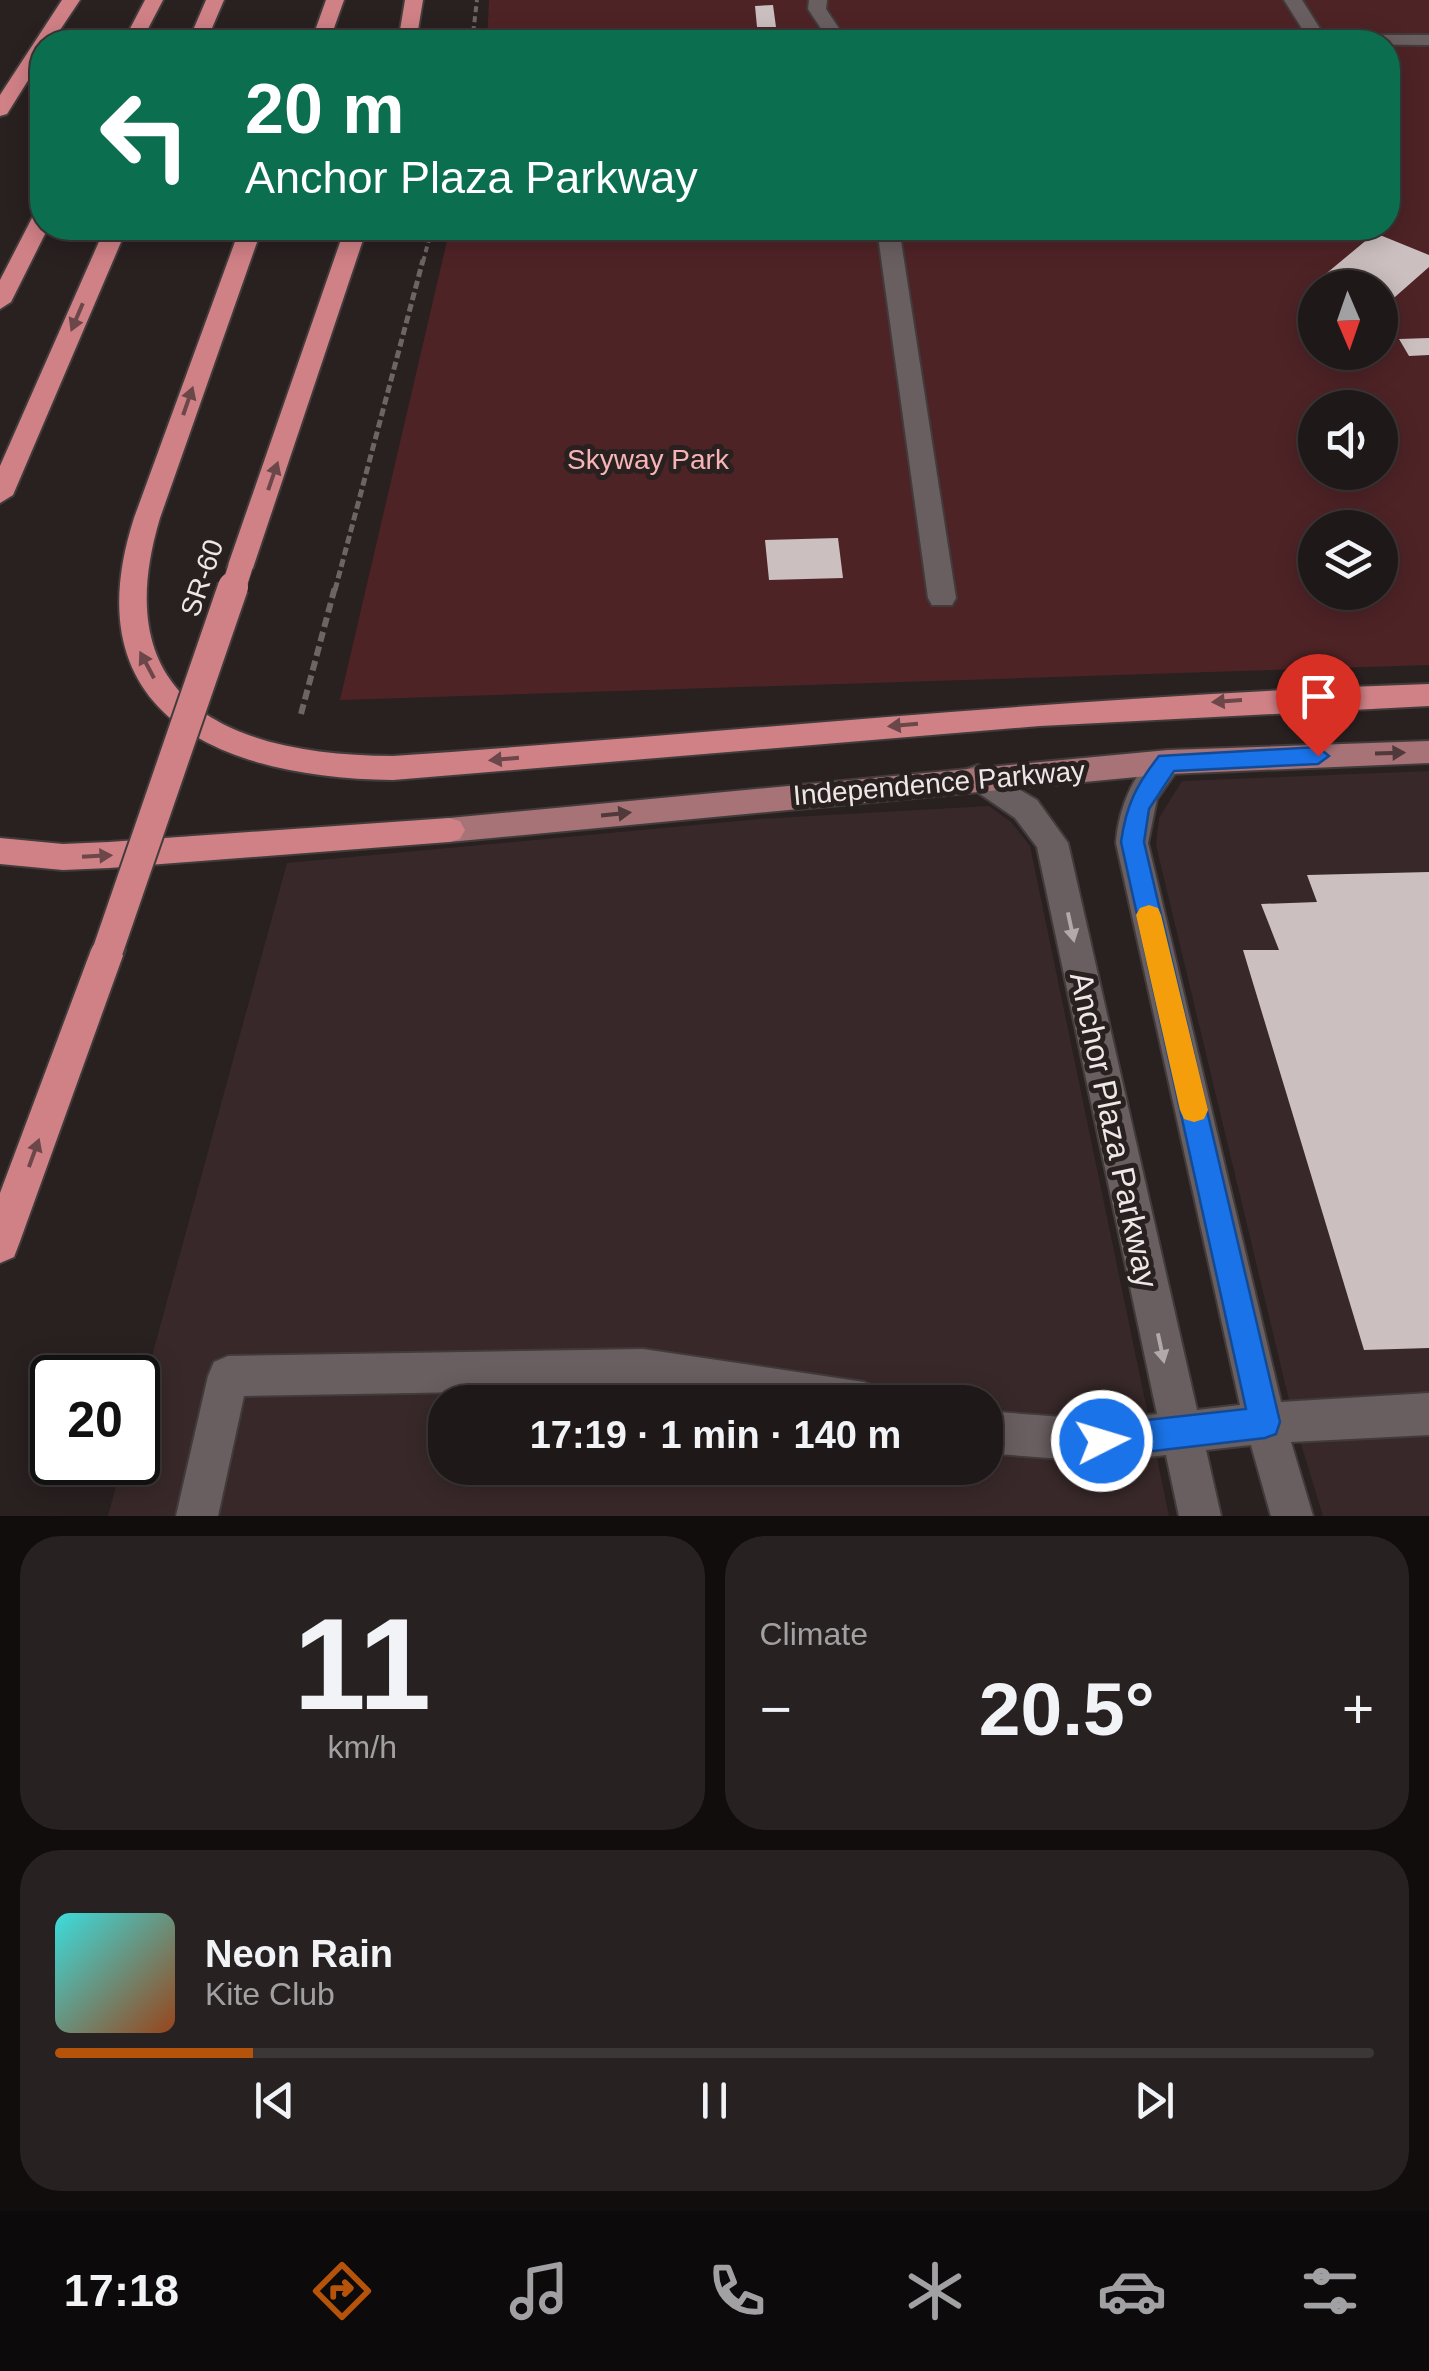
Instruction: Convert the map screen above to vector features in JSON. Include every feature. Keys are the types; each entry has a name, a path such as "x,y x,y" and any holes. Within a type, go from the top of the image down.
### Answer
{"highway":[{"path":"51,30 71,0"},
{"path":"138,30 154,0"},
{"path":"201,30 215,0"},
{"path":"324,30 335,0"},
{"path":"409,30 414,0"},
{"path":"0,110 30,63"},
{"path":"0,302 31,240"},
{"path":"0,495 111,240"},
{"path":"247,240 147,523 130,606 139,648 163,692 188,719 222,740 299,762 393,768 983,718 1274,698 1429,694"},
{"name":"SR-60","path":"0,1244 108,950 352,240"},
{"path":"0,851 63,857 109,855 449,830"}],"main road":[{"name":"Independence Parkway","path":"449,830 978,777 1168,762 1429,752"}],"street":[{"path":"818,0 817,9 831,30"},
{"path":"1293,0 1312,30"},
{"path":"1400,39 1429,40"},
{"path":"890,240 942,598"},
{"path":"1168,762 1145,790 1132,825 1132,842 1265,1422 1292,1516"},
{"name":"Anchor Plaza Parkway","path":"978,777 1026,809 1052,843 1200,1516"},
{"path":"196,1516 228,1376 643,1369 750,1385"},
{"path":"1003,1433 1102,1441 1265,1422 1429,1414"}],"path":[{"path":"473,30 477,0"},
{"path":"301,714 429,240"}],"shaded area":[{"path":"1429,771 1429,1516 1323,1516 1294,1421 1156,845 1159,818 1182,781"},
{"path":"989,806 1011,822 1030,846 1169,1516 108,1516 116,1485 160,1485 160,1355 152,1355 287,863 759,819"}],"green space":[{"name":"Skyway Park","path":"489,0 1429,0 1429,665 340,700 447,240 1400,240 1400,30 488,30"}],"building":[{"path":"773,5 776,27 757,27 755,6"},
{"path":"1367,240 1392,240 1429,255 1429,267 1398,294 1398,270 1330,270"},
{"path":"1429,338 1429,355 1409,356 1399,339"},
{"path":"838,538 843,578 769,580 765,540"},
{"path":"1429,872 1429,1348 1364,1350 1243,950 1279,950 1261,904 1317,902 1307,875"}],"slow traffic":[{"path":"1149,915 1194,1110"}],"route":[{"path":"1102,1441 1265,1422 1132,842 1137,809 1145,790 1168,762 1318,756"}]}
